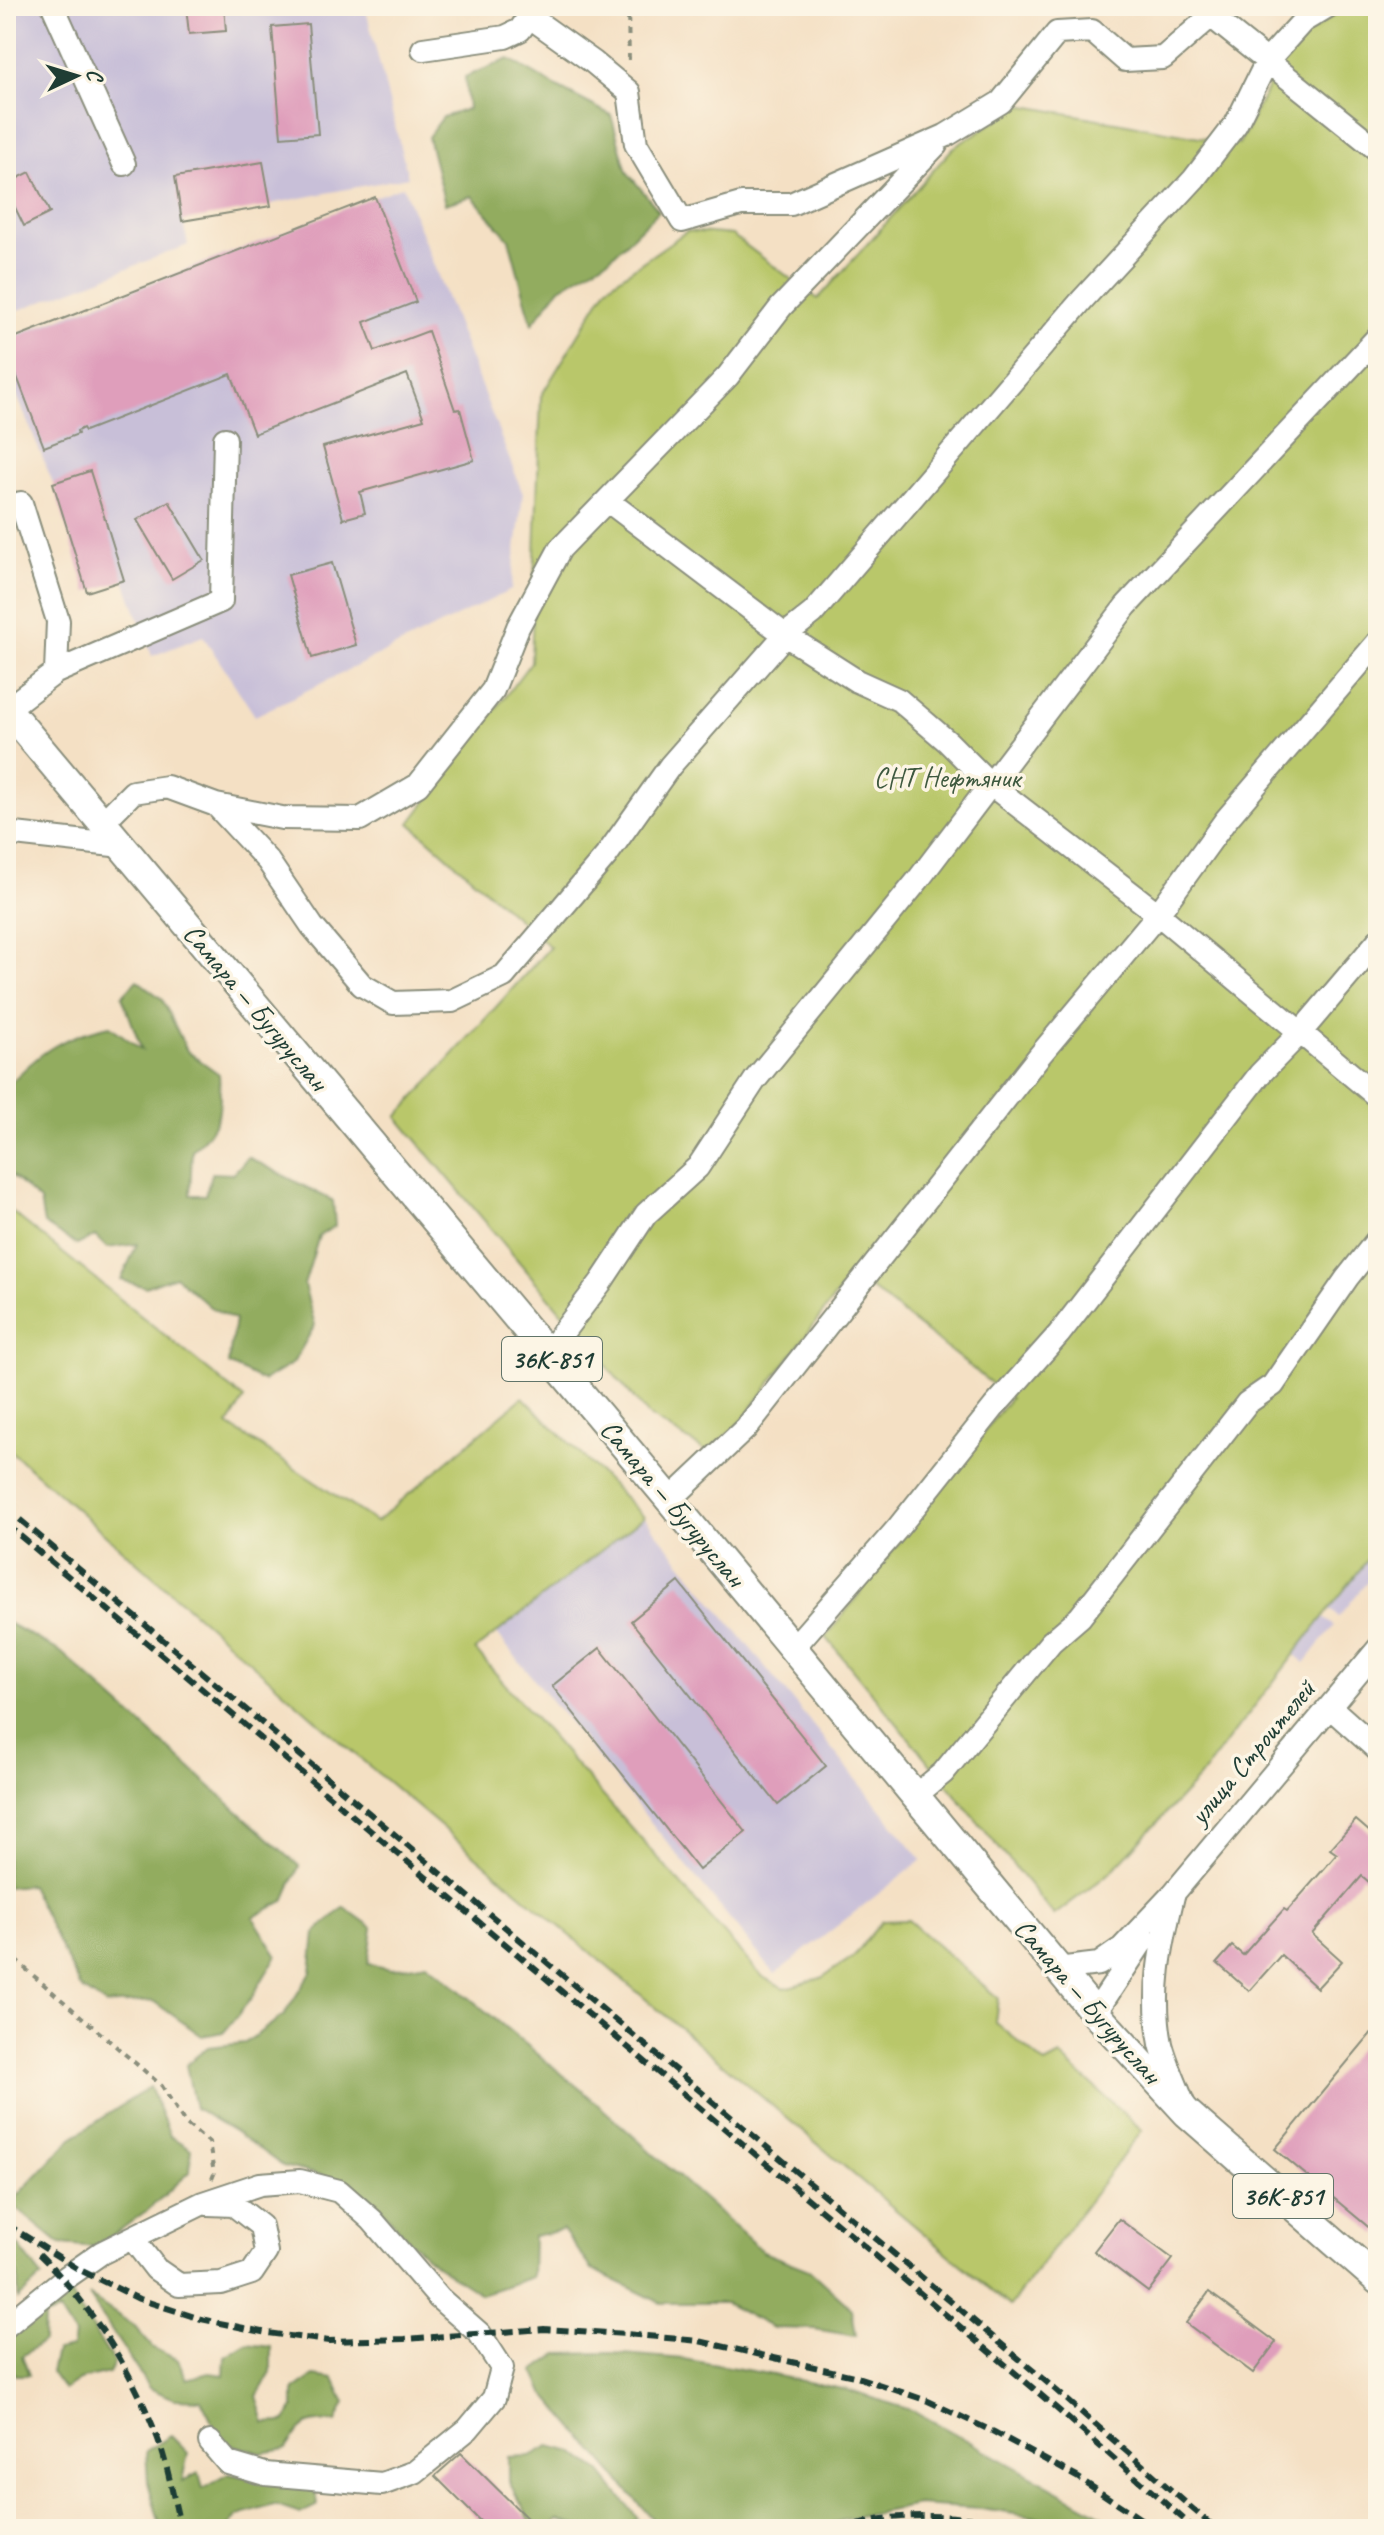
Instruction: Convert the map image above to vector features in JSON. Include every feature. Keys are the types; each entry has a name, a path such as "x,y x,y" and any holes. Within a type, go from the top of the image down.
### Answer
{"main road":[{"name":"Самара — Бугуруслан","path":"7,709 916,1795 1057,1969 1187,2113"},
{"name":"36К-851","path":"1187,2113 1378,2280"}],"street":[{"path":"53,6 124,164"},
{"path":"216,805 268,861 312,926 362,985 393,1003 452,1001 504,976 606,856 670,766 785,635 813,613 1083,299 1194,179 1236,124 1267,61 1303,21 1328,6"},
{"path":"423,49 505,37 520,30 533,12 629,92 636,144 682,221 741,204 791,204 945,136 1001,102 1057,33 1092,31 1125,60 1163,58 1211,16 1378,150"},
{"path":"102,823 133,792 167,787 216,805 282,818 360,819 418,785 493,690 518,627 560,549 728,376 781,307 945,136"},
{"path":"547,1353 601,1282 646,1214 698,1167 755,1080 918,880 1126,606 1378,337"},
{"path":"7,709 56,672 221,601 225,439"},
{"path":"608,501 785,635 857,681 899,700 990,784 1158,914 1378,1097"},
{"path":"21,503 58,621 56,672"},
{"path":"670,1500 746,1428 1040,1055 1158,914 1225,821 1378,642"},
{"path":"6,833 122,846"},
{"path":"793,1648 897,1529 994,1407 1059,1334 1260,1074 1300,1033 1378,941"},
{"path":"916,1795 943,1773 1051,1642 1080,1617 1247,1403 1273,1385 1378,1239"},
{"name":"улица Строителей","path":"1173,1894 1378,1649"},
{"path":"1330,1707 1378,1750"},
{"path":"1057,1969 1099,1964 1122,1948 1173,1894"},
{"path":"1095,2013 1173,1894"},
{"path":"1173,1894 1159,1953 1155,1997 1162,2047 1187,2113"},
{"path":"6,2326 89,2261 132,2238 203,2203 260,2184 300,2181 339,2191 372,2220 439,2298 480,2334 502,2368 494,2398 468,2429 415,2472 382,2484 265,2474 228,2463 210,2442"},
{"path":"132,2238 156,2269 179,2285 221,2283 252,2273 266,2252 261,2226 234,2205 203,2203"}],"path":[{"path":"628,6 629,92"},
{"path":"6,1952 162,2086 185,2123 209,2142 214,2174 203,2203"}],"shaded area":[{"path":"6,6 365,6 408,177 183,221 188,245 6,315"},
{"path":"403,186 523,494 511,590 255,716 203,636 152,656 125,580 87,592 53,483 6,369 6,339"},
{"path":"644,1517 922,1860 775,1974 496,1633"},
{"path":"1378,1540 1378,1568 1339,1617 1326,1606"},
{"path":"1320,1615 1334,1626 1305,1663 1291,1652"}],"green space":[{"name":"СНТ Нефтяник","path":"1346,6 1378,6 1378,1546 1199,1778 1111,1872 1054,1915 826,1637 1010,1398 852,1274 742,1421 707,1452 649,1416 397,1117 550,947 410,823 531,662 541,396 608,286 687,231 732,235 818,299 953,148 1020,105 1239,144 1287,50"},
{"path":"509,59 611,115 627,172 659,211 610,258 560,288 532,324 509,239 472,196 445,204 428,137 443,117 468,109 465,77"},
{"path":"137,980 162,999 187,1051 219,1074 218,1116 209,1132 192,1150 190,1195 205,1195 212,1173 233,1174 248,1157 333,1201 335,1226 319,1236 304,1285 315,1325 293,1363 263,1381 228,1364 235,1320 210,1307 175,1276 145,1287 121,1280 137,1244 107,1248 95,1236 77,1245 44,1224 40,1201 12,1176 6,1176 6,1088 52,1047 93,1030 110,1026 142,1050 122,996"},
{"path":"6,1207 244,1399 228,1425 376,1522 523,1397 644,1517 475,1650 762,1977 785,1988 821,1978 853,1957 882,1921 908,1920 998,1998 995,2022 1045,2064 1060,2056 1142,2130 1010,2306 349,1749 6,1447"},
{"path":"6,1622 61,1652 299,1866 284,1901 253,1917 277,1955 252,1997 224,2032 202,2036 153,2001 106,2005 81,1988 30,1885 6,1887"},
{"path":"344,1907 373,1928 368,1964 391,1969 427,1963 585,2093 763,2252 809,2270 852,2309 856,2336 814,2329 772,2328 725,2303 661,2303 592,2269 563,2230 533,2236 532,2277 481,2294 436,2265 374,2200 324,2176 283,2166 195,2108 186,2065 208,2047 245,2043 284,2015 311,1972 315,1933"},
{"path":"150,2087 170,2136 191,2149 190,2172 150,2208 97,2247 60,2244 10,2203 72,2138"},
{"path":"6,2236 20,2248 42,2277 18,2299 18,2275 6,2254"},
{"path":"56,2294 70,2294 114,2363 109,2373 79,2380 64,2390 51,2372 56,2351 72,2348 74,2335 59,2311 44,2317 43,2341 22,2356 29,2375 15,2375 6,2364 7,2332"},
{"path":"89,2296 133,2325 153,2348 178,2360 187,2379 209,2373 224,2375 225,2357 246,2344 271,2347 271,2373 257,2396 265,2423 284,2422 294,2408 294,2390 314,2376 334,2379 345,2403 336,2422 306,2425 286,2449 261,2453 218,2441 201,2400 175,2399 149,2388"},
{"path":"611,2353 683,2359 763,2373 847,2390 914,2411 1127,2529 1078,2529 1042,2518 981,2509 917,2505 813,2529 661,2529 544,2393 534,2371 558,2354"},
{"path":"171,2436 188,2453 182,2481 199,2473 203,2489 229,2474 315,2487 318,2505 300,2514 274,2505 238,2516 227,2529 161,2529 148,2482 146,2451"},
{"path":"549,2446 573,2452 599,2470 638,2519 609,2529 589,2528 558,2520 550,2529 528,2529 532,2524 509,2482 509,2457 531,2456"}],"building":[{"path":"186,6 224,6 226,31 189,34"},
{"path":"308,24 318,134 281,137 272,27"},
{"path":"263,162 271,206 182,221 175,177"},
{"path":"30,172 50,213 24,226 6,184"},
{"path":"375,197 416,302 364,322 375,351 428,331 455,410 460,409 474,460 360,492 365,513 343,519 323,447 424,419 407,374 254,434 231,374 85,431 83,428 77,431 78,434 44,447 6,341"},
{"path":"90,471 124,580 87,592 53,483"},
{"path":"169,501 204,560 172,579 137,520"},
{"path":"332,563 356,645 312,658 288,575"},
{"path":"679,1582 826,1766 778,1805 631,1621"},
{"path":"600,1648 746,1832 699,1870 552,1686"},
{"path":"1356,1820 1378,1839 1378,1890 1362,1876 1312,1934 1342,1961 1317,1988 1281,1955 1249,1991 1217,1963 1232,1946 1243,1955 1284,1909 1287,1911 1337,1854 1330,1849"},
{"path":"1378,2025 1378,2235 1275,2149"},
{"path":"1119,2219 1173,2259 1148,2292 1094,2251"},
{"path":"1209,2292 1276,2342 1253,2373 1186,2323"},
{"path":"461,2453 538,2529 488,2529 435,2476"}],"railway":[{"path":"6,1508 1043,2379 1216,2529"},
{"path":"6,1524 1033,2388 1195,2529"},
{"path":"6,2224 78,2269 139,2299 201,2319 267,2333 329,2341 544,2329 626,2334 699,2341 854,2376 928,2401 994,2432 1077,2477 1156,2529"},
{"path":"39,2254 92,2315 134,2385 160,2445 181,2529"},
{"path":"840,2529 865,2522 915,2516 965,2518 1040,2529"}]}
